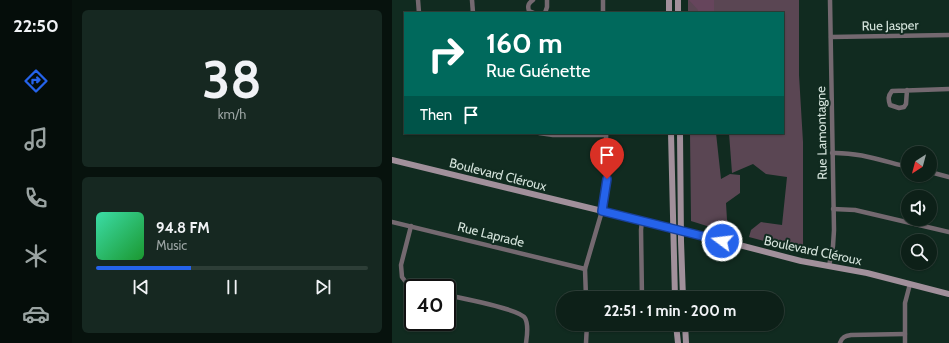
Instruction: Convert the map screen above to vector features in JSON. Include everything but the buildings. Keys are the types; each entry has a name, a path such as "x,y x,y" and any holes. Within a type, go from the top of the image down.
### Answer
{"street":[{"path":"418,0 419,12"},
{"path":"472,0 473,12"},
{"path":"532,12 528,10 528,7 529,3 533,0"},
{"path":"545,12 547,0"},
{"path":"603,0 603,12"},
{"path":"669,0 669,12"},
{"path":"678,0 678,12"},
{"name":"Rue Lamontagne","path":"829,266 833,246 830,0"},
{"name":"Rue Jasper","path":"831,37 949,35"},
{"path":"907,90 906,104 904,108 890,105 888,100 889,94 892,91 907,90 949,89"},
{"path":"546,134 606,134 607,179 602,211 585,269 586,291"},
{"path":"671,134 675,291"},
{"path":"680,134 683,291"},
{"path":"832,153 862,155 901,165"},
{"name":"Boulevard Cléroux","path":"392,160 682,230 801,261 866,273 949,294"},
{"path":"937,174 949,177"},
{"path":"833,209 855,210 949,232"},
{"path":"642,221 642,291"},
{"name":"Rue Laprade","path":"392,222 585,269"},
{"path":"404,280 402,277 401,265 411,226"},
{"path":"905,343 905,303 910,284"},
{"path":"456,296 521,314 525,318 527,325 526,343"},
{"path":"586,343 587,331"},
{"path":"677,331 678,343"},
{"path":"685,331 686,343"},
{"path":"840,343 845,336 851,335 905,334"}],"shaded area":[{"path":"688,0 799,0 799,75 803,142 803,251 749,237 751,230 761,222 782,225 787,177 766,174 753,164 732,173 729,134 784,134 784,12 688,12"},
{"path":"689,0 714,0 714,12 698,12"},
{"path":"690,134 716,134 721,179 730,174 740,175 740,193 726,203 727,220 730,229 726,232 691,221"}],"route":[{"path":"607,179 602,211 691,232 722,241"}]}
